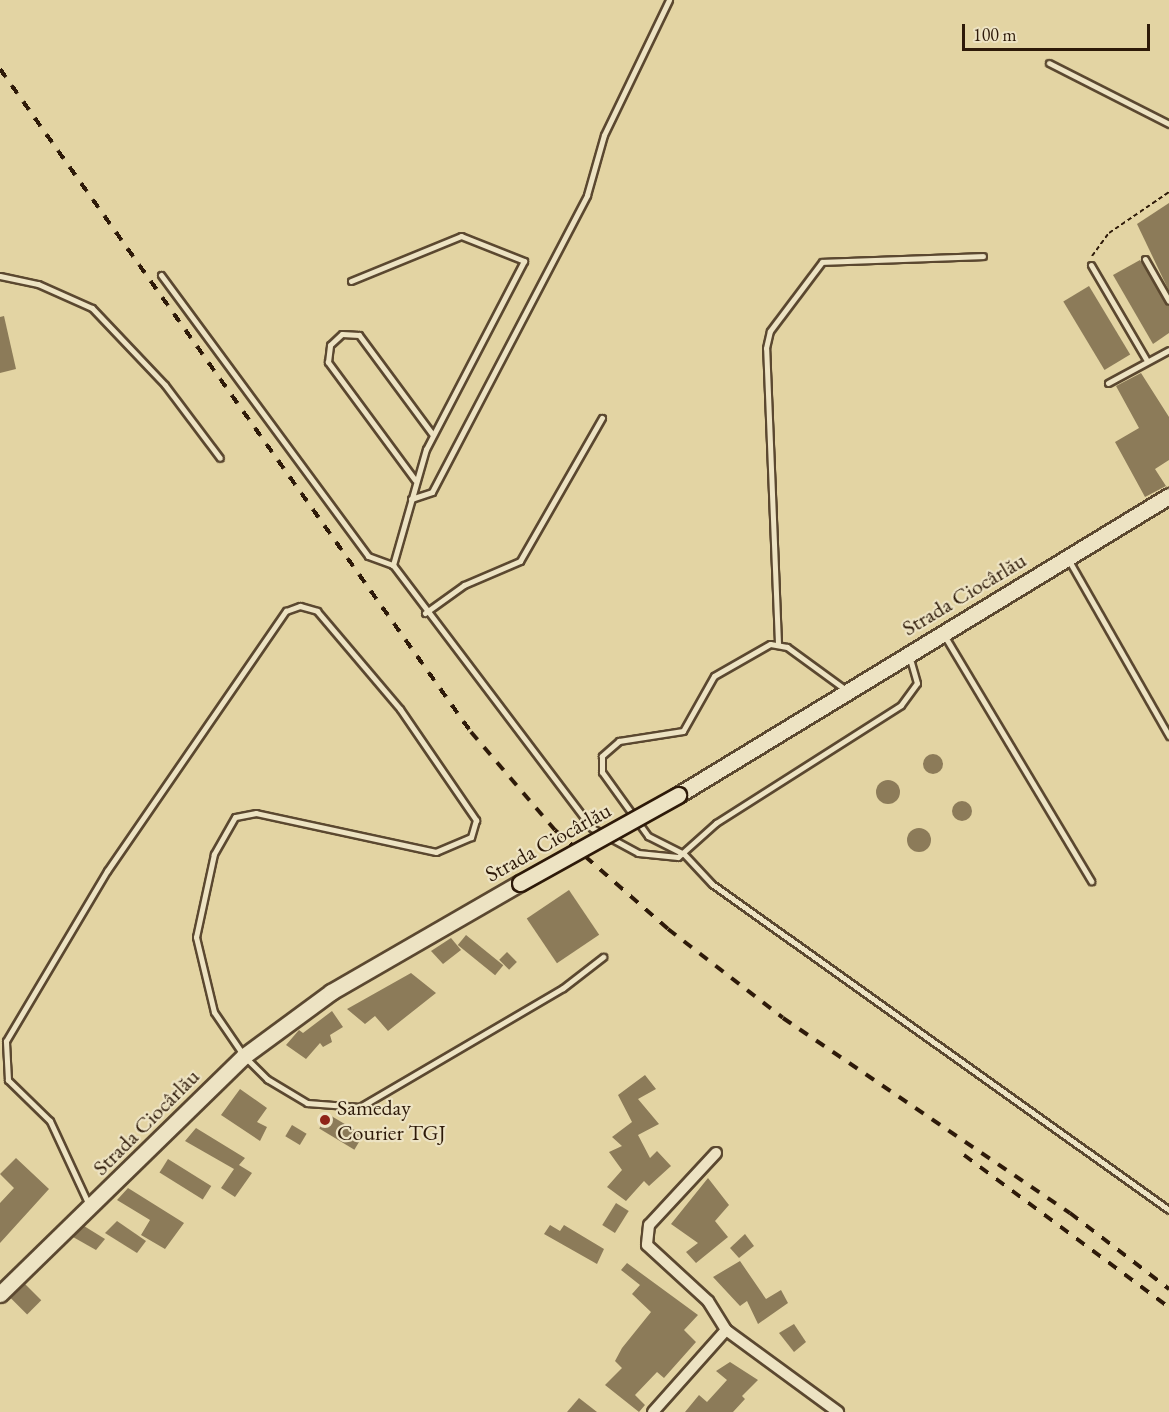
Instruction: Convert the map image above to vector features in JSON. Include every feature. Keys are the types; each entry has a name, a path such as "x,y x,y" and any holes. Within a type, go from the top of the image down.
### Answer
{"main road":[{"name":"Strada Ciocârlău","path":"0,1294 91,1209 244,1056 331,992 678,795 1169,496"}],"street":[{"path":"716,1153 644,1237 665,1265 708,1301 726,1330 838,1412"},
{"path":"653,1412 726,1330"}],"lane":[{"path":"411,499 432,492 587,195 604,135 669,0"},
{"path":"1048,63 1169,124"},
{"path":"351,281 461,236 524,261 433,435 416,480 393,565"},
{"path":"778,643 766,348 770,330 822,262 983,256"},
{"path":"1145,259 1169,302"},
{"path":"1091,265 1146,359"},
{"path":"161,275 368,556 393,565 425,613 581,819 638,853 666,859 684,854 716,823 901,705 917,683 909,653"},
{"path":"0,276 48,288 92,308 165,385 220,458"},
{"path":"416,480 328,362 330,345 342,334 359,335 433,435"},
{"path":"1108,383 1146,359 1169,350"},
{"path":"425,613 464,585 520,561 602,418"},
{"path":"1067,558 1169,736"},
{"path":"91,1209 50,1121 8,1080 6,1041 107,871 218,704 286,610 300,606 317,611 400,709 476,820 471,837 436,852 256,813 235,817 214,854 196,937 214,1012 244,1056 267,1079 307,1103 360,1107 563,988 603,957"},
{"path":"942,633 1090,881"},
{"path":"778,643 848,691"},
{"path":"778,643 714,676 683,731 619,741 602,756 602,772 622,807 648,836 684,854 712,885 1169,1210"}],"path":[{"path":"1091,265 1109,232 1169,192"}],"building":[{"path":"1169,203 1169,291 1137,224"},
{"path":"1140,260 1169,306 1169,333 1153,344 1113,275"},
{"path":"1089,286 1130,355 1104,370 1063,301"},
{"path":"4,316 16,369 0,373 0,317"},
{"path":"1141,373 1169,417 1169,460 1155,469 1166,486 1145,497 1115,442 1139,428 1116,386"},
{"path":"933,754 940,757 943,764 940,771 933,774 926,771 923,764 926,757"},
{"path":"888,780 897,783 900,792 897,801 888,804 879,801 876,792 879,783"},
{"path":"962,801 969,804 972,811 969,818 962,821 955,818 952,811 955,804"},
{"path":"919,828 928,831 931,840 928,849 919,852 910,849 907,840 910,831"},
{"path":"569,890 599,935 557,963 527,919"},
{"path":"466,935 503,965 495,975 458,945"},
{"path":"451,938 461,950 443,964 431,951"},
{"path":"507,952 517,962 509,970 499,960"},
{"path":"411,973 436,993 388,1031 375,1016 365,1024 347,1009"},
{"path":"332,1011 343,1027 330,1035 332,1042 323,1047 320,1043 306,1059 286,1045 299,1030 303,1033"},
{"path":"645,1075 656,1089 638,1099 659,1124 638,1135 650,1158 657,1151 671,1166 649,1186 644,1181 626,1201 607,1187 622,1170 609,1152 622,1146 612,1137 632,1122 618,1095"},
{"path":"240,1089 267,1108 257,1122 267,1127 260,1141 221,1115"},
{"path":"328,1114 363,1135 354,1150 319,1129"},
{"path":"292,1125 307,1134 300,1145 285,1136"},
{"path":"196,1128 245,1158 239,1165 252,1173 235,1197 221,1188 234,1169 185,1141"},
{"path":"16,1158 49,1189 0,1243 0,1203 14,1188 0,1174"},
{"path":"168,1159 211,1186 203,1200 160,1173"},
{"path":"708,1178 729,1205 715,1221 728,1237 696,1263 686,1252 698,1243 671,1224"},
{"path":"128,1188 184,1223 165,1249 141,1235 150,1220 117,1200"},
{"path":"616,1203 629,1211 615,1233 602,1225"},
{"path":"117,1221 146,1241 137,1253 105,1233"},
{"path":"550,1225 560,1231 564,1225 604,1249 597,1264 544,1234"},
{"path":"84,1226 105,1239 96,1250 73,1237"},
{"path":"745,1234 754,1246 739,1258 730,1248"},
{"path":"740,1261 766,1299 781,1290 788,1303 758,1324 747,1301 740,1306 713,1277"},
{"path":"627,1263 698,1315 684,1330 696,1342 664,1378 657,1372 635,1395 645,1405 639,1412 605,1385 622,1368 615,1361 622,1348 651,1312 632,1294 640,1285 621,1270"},
{"path":"25,1284 41,1300 27,1314 11,1298"},
{"path":"794,1324 806,1342 794,1352 779,1333"},
{"path":"730,1362 758,1380 742,1396 745,1399 733,1412 685,1412 699,1395 707,1402 727,1380 716,1371"},
{"path":"579,1398 597,1412 567,1412"}],"railway":[{"path":"0,69 471,732 555,830 668,929 783,1018 1070,1213 1169,1289"},
{"path":"964,1155 1169,1307"}],"place":[{"name":"Sameday Courier TGJ","path":"325,1120"}]}
